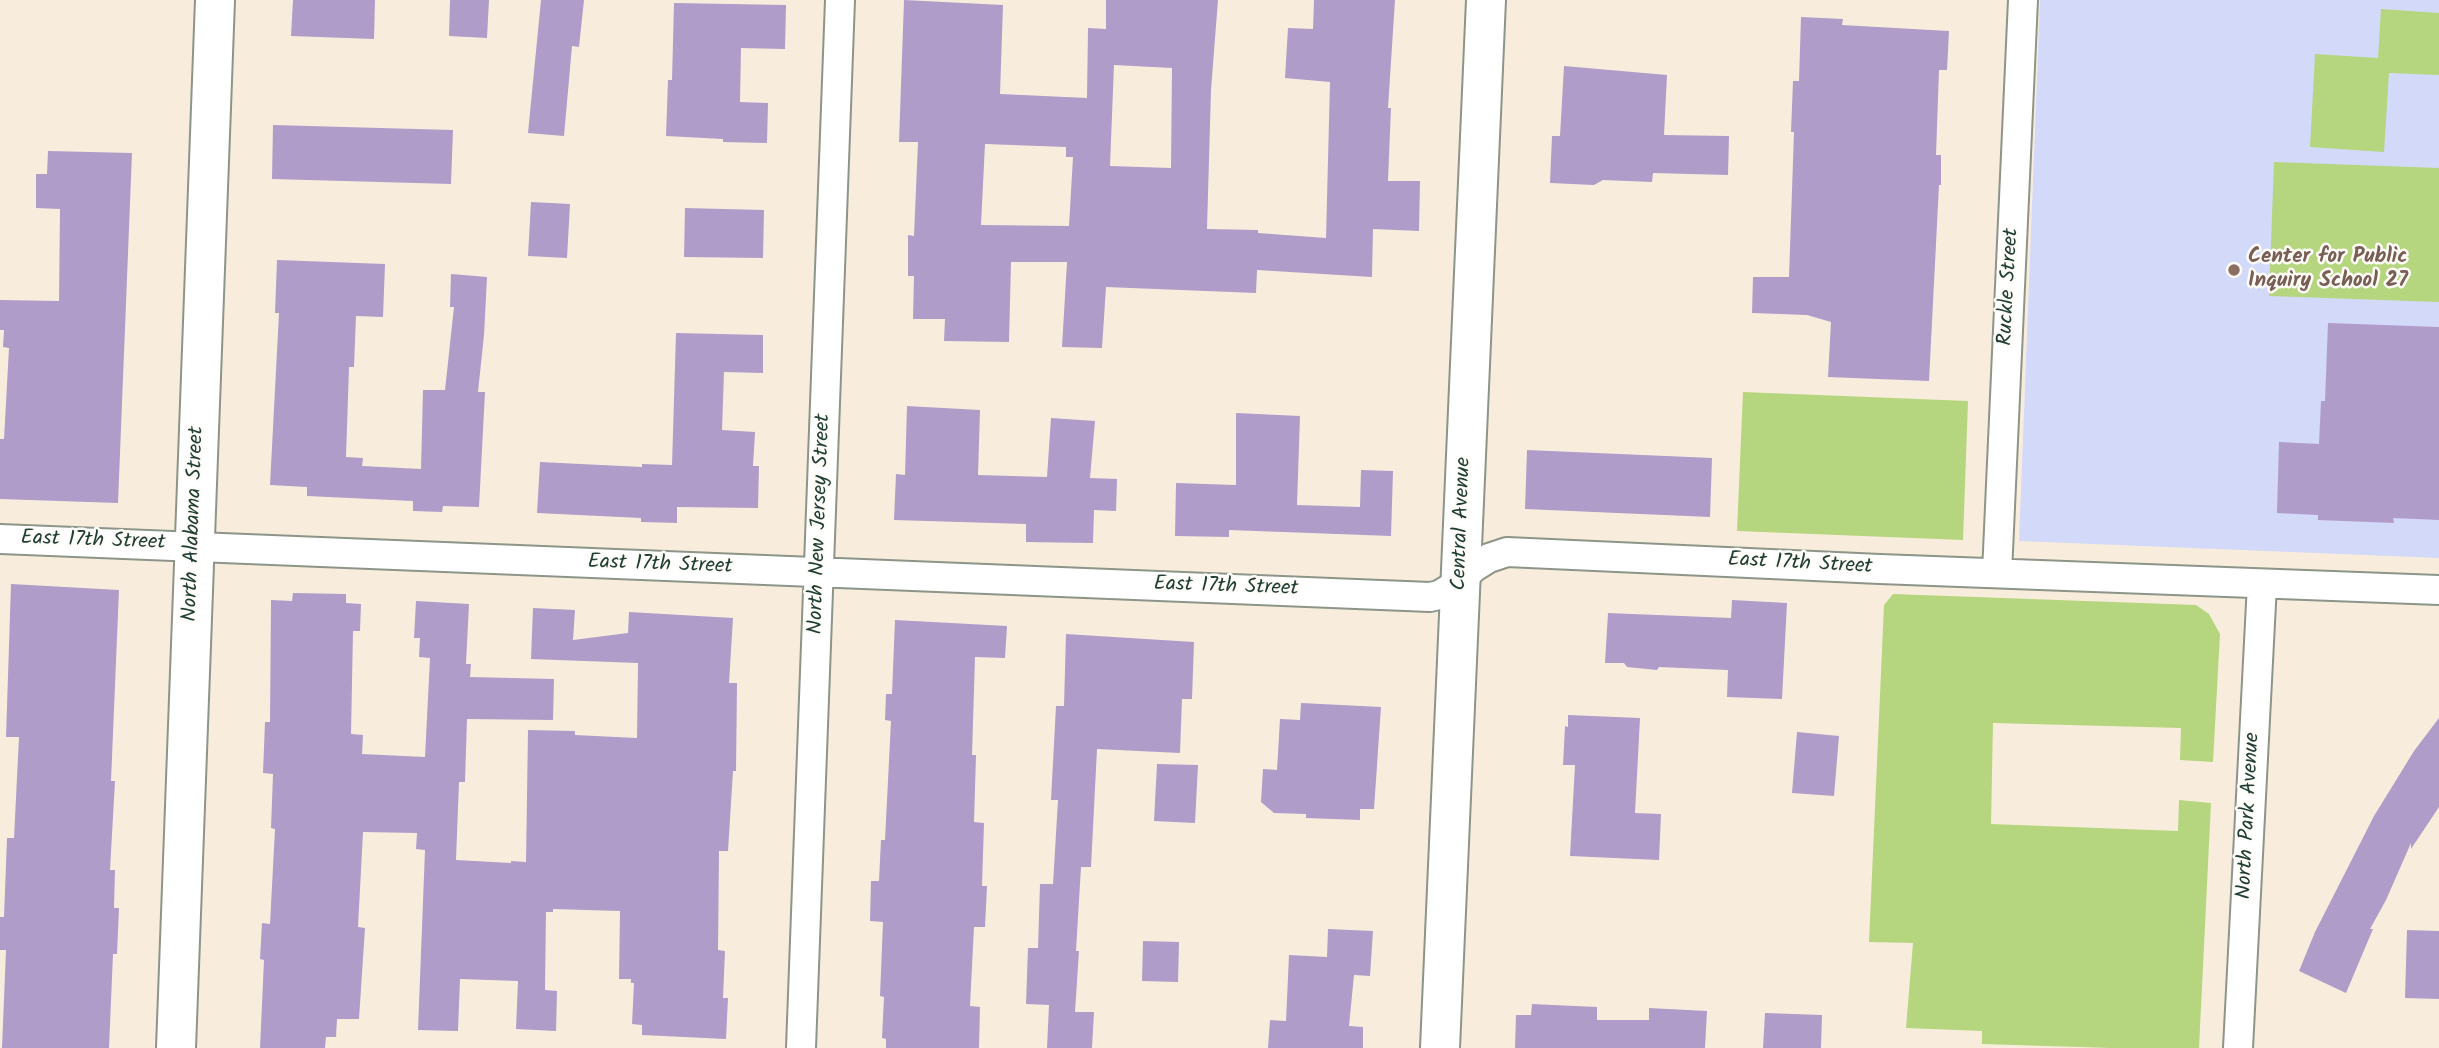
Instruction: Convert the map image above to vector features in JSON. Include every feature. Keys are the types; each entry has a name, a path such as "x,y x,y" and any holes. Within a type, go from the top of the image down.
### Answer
{"main road":[{"name":"North Alabama Street","path":"176,1048 215,0"},
{"name":"Central Avenue","path":"1440,1048 1486,0"}],"street":[{"name":"North New Jersey Street","path":"801,1048 841,0"},
{"name":"Ruckle Street","path":"1997,573 2023,0"},
{"name":"East 17th Street","path":"0,539 1430,597 1456,585 1462,577 1489,558 1507,552 2439,590"},
{"name":"North Park Avenue","path":"2238,1048 2262,584"}],"shaded area":[{"name":"Center for Public Inquiry School 27","path":"2040,0 2439,0 2439,558 2019,541"}],"green space":[{"path":"2381,9 2439,13 2439,75 2389,73 2384,152 2310,147 2315,54 2378,58"},
{"path":"2274,162 2439,168 2439,302 2269,296"},
{"path":"1743,392 1968,401 1963,540 1737,531"},
{"path":"1893,594 2196,605 2209,614 2220,634 2213,762 2180,760 2181,728 1993,723 1991,824 2178,831 2179,800 2211,803 2199,1048 1982,1044 1982,1031 1906,1028 1913,943 1869,942 1884,605"}],"building":[{"path":"293,0 375,0 374,39 291,36"},
{"path":"450,0 489,0 487,38 449,36"},
{"path":"541,0 584,0 579,47 572,46 564,136 528,133"},
{"path":"904,0 1003,5 1000,94 1087,98 1088,28 1106,29 1106,0 1218,0 1211,90 1207,229 1258,230 1258,233 1326,238 1330,82 1285,78 1288,28 1313,29 1314,0 1395,0 1388,108 1391,108 1388,181 1420,181 1419,231 1373,229 1372,277 1257,270 1256,293 1106,287 1102,348 1062,347 1067,262 1011,262 1009,342 944,341 945,319 913,319 914,276 908,276 908,235 914,236 918,142 899,142","holes":["1114,65 1172,68 1171,168 1110,166","985,144 1066,147 1066,157 1073,157 1069,226 981,225"]},
{"path":"674,3 786,5 785,49 741,48 740,102 768,103 767,143 666,136 668,80 672,80"},
{"path":"1801,17 1843,19 1842,25 1949,31 1947,70 1939,70 1936,155 1941,155 1941,185 1929,381 1828,377 1831,322 1807,315 1752,313 1753,277 1789,277 1793,81 1799,81"},
{"path":"1564,66 1667,75 1664,135 1729,136 1728,175 1653,173 1652,182 1603,180 1594,185 1550,183 1552,136 1560,136"},
{"path":"273,125 453,130 451,184 272,179"},
{"path":"48,151 132,153 118,503 0,499 0,439 4,439 9,348 3,347 0,300 59,301 60,209 36,208 36,174 47,174"},
{"path":"531,202 570,204 567,258 528,256"},
{"path":"685,208 764,210 763,258 684,257"},
{"path":"277,260 385,264 383,317 356,316 354,367 349,367 346,457 363,458 362,466 421,469 423,390 445,390 454,307 450,307 451,274 487,277 478,392 485,392 479,507 443,506 442,512 413,511 413,501 307,496 307,487 270,485 279,313 275,313"},
{"path":"2328,323 2439,327 2439,520 2393,518 2394,523 2318,520 2318,515 2277,513 2279,442 2319,444 2321,401 2325,401"},
{"path":"676,333 763,335 763,373 724,372 722,430 755,432 753,466 759,466 758,508 677,507 677,523 641,522 641,518 537,513 540,462 642,467 642,464 672,465"},
{"path":"907,406 980,410 978,475 1047,477 1051,418 1095,421 1090,478 1117,479 1116,511 1094,510 1093,543 1026,542 1026,524 894,520 896,474 905,475"},
{"path":"1236,413 1300,416 1297,505 1360,507 1361,470 1393,471 1391,536 1229,530 1229,537 1175,536 1176,483 1236,485"},
{"path":"1527,450 1712,458 1710,517 1525,509"},
{"path":"11,584 119,590 111,781 115,781 110,870 115,870 114,908 119,908 117,954 113,954 109,1048 2,1048 6,950 0,950 0,917 4,917 7,838 14,838 19,737 6,737"},
{"path":"293,593 346,594 346,603 361,604 360,631 353,631 351,734 363,735 362,754 425,757 430,658 419,657 420,638 414,638 416,601 469,604 466,664 471,664 470,677 554,679 553,720 467,719 465,782 459,782 456,860 526,862 528,730 575,731 575,735 637,738 638,663 531,659 533,608 575,610 573,640 628,633 629,612 733,618 729,683 737,683 736,771 733,771 728,851 719,851 718,950 725,951 723,998 728,998 726,1039 642,1035 642,1025 632,1024 634,983 631,983 631,979 619,979 620,911 553,909 553,912 546,912 545,990 557,991 556,1031 516,1029 518,981 460,979 458,1031 418,1030 425,850 416,849 417,833 363,832 358,927 365,928 359,1019 337,1019 336,1037 326,1037 325,1048 260,1048 264,960 260,959 262,923 270,924 275,829 271,828 273,774 263,773 265,722 270,722 271,600 292,601"},
{"path":"1732,600 1787,603 1782,699 1727,697 1728,670 1659,667 1657,670 1627,667 1624,663 1605,663 1608,613 1731,618"},
{"path":"895,620 1007,626 1005,658 975,657 972,755 976,755 974,822 984,823 982,886 987,886 985,927 974,927 970,1006 980,1007 979,1048 886,1048 886,1039 882,1038 884,997 880,996 883,922 870,921 871,881 879,881 881,840 885,840 891,721 885,720 886,694 892,694"},
{"path":"1066,634 1194,642 1192,699 1182,699 1180,753 1097,749 1091,867 1081,867 1076,951 1079,951 1075,1012 1094,1012 1092,1048 1047,1048 1049,1005 1026,1004 1028,948 1038,948 1040,884 1053,884 1058,800 1051,800 1056,706 1064,706"},
{"path":"1301,703 1381,707 1374,809 1360,809 1360,820 1306,818 1306,814 1274,813 1261,802 1263,769 1277,770 1280,719 1300,720"},
{"path":"1568,715 1640,718 1635,813 1661,814 1659,860 1570,856 1575,765 1563,765"},
{"path":"2439,718 2439,807 2411,849 2411,843 2370,929 2373,929 2346,993 2299,971 2315,932 2374,816 2414,751"},
{"path":"1797,732 1839,736 1834,796 1792,793"},
{"path":"1157,764 1198,765 1195,823 1154,821"},
{"path":"1328,929 1373,931 1370,976 1354,975 1349,1026 1363,1027 1363,1048 1268,1048 1270,1020 1286,1021 1289,955 1327,957"},
{"path":"2407,930 2439,931 2439,999 2405,998"},
{"path":"1143,941 1179,942 1178,982 1142,981"},
{"path":"1532,1004 1597,1007 1597,1020 1649,1020 1649,1008 1707,1011 1705,1048 1515,1048 1516,1015 1531,1015"},
{"path":"1765,1013 1822,1015 1821,1048 1763,1048"}],"place":[{"name":"Center for Public Inquiry School 27","path":"2234,270"}]}
